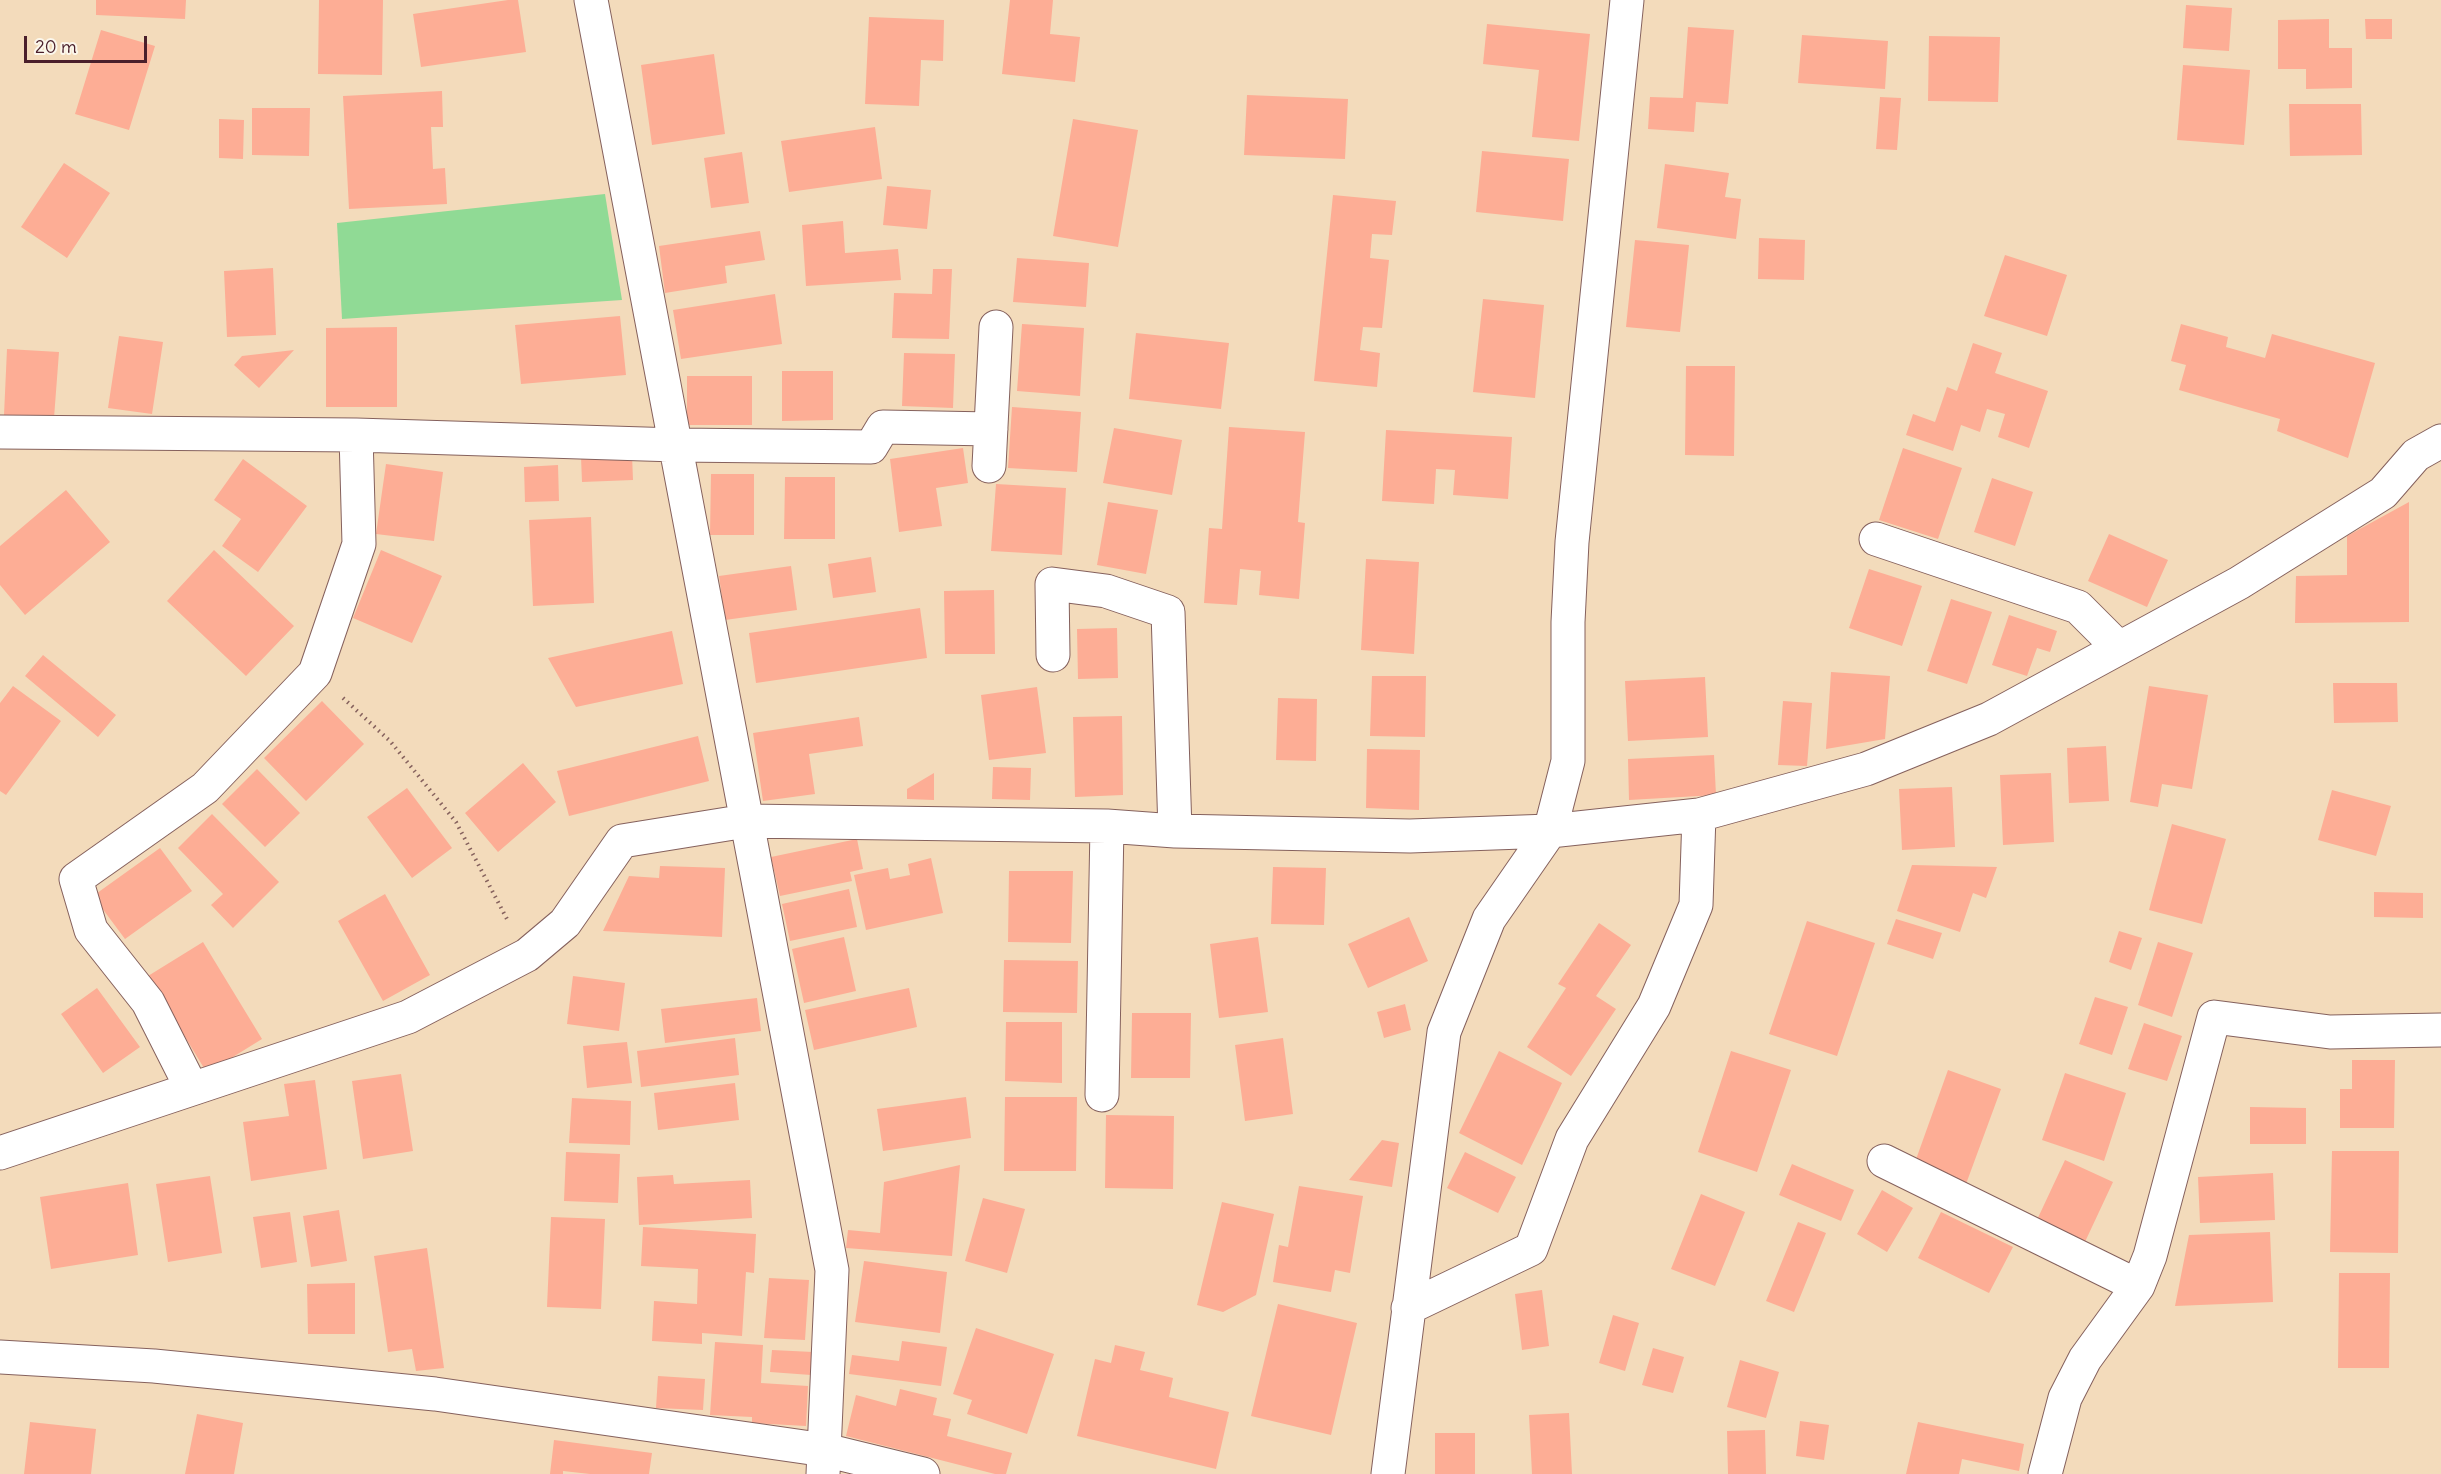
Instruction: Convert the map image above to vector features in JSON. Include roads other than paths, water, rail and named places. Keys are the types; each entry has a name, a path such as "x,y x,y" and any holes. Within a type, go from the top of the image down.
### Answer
{"street":[{"path":"591,0 832,1270 824,1462"},
{"path":"1388,1474 1444,1032 1489,919 1550,831 1568,761 1568,622 1572,542 1627,0"},
{"path":"989,466 996,327"},
{"path":"0,432 356,435 676,445 871,447 883,427 991,429"},
{"path":"192,1089 148,1002 91,930 76,879 205,788 315,673 358,544 356,435"},
{"path":"0,1153 408,1017 527,955 565,923 622,841 746,821 1107,826 1175,831 1410,836 1550,831 1700,815 1866,770 1989,719 2239,583 2383,493 2416,455 2441,441"},
{"path":"1876,539 2078,607 2119,648"},
{"path":"1053,655 1052,584 1106,591 1168,612 1175,831"},
{"path":"1408,1308 1531,1249 1572,1139 1654,1006 1696,905 1700,815"},
{"path":"1102,1095 1107,826"},
{"path":"2045,1474 2065,1398 2085,1359 2138,1286 2151,1256 2214,1017 2330,1032 2441,1030"},
{"path":"1884,1161 2138,1286"},
{"path":"0,1357 154,1366 435,1394 824,1462 923,1474"}]}
